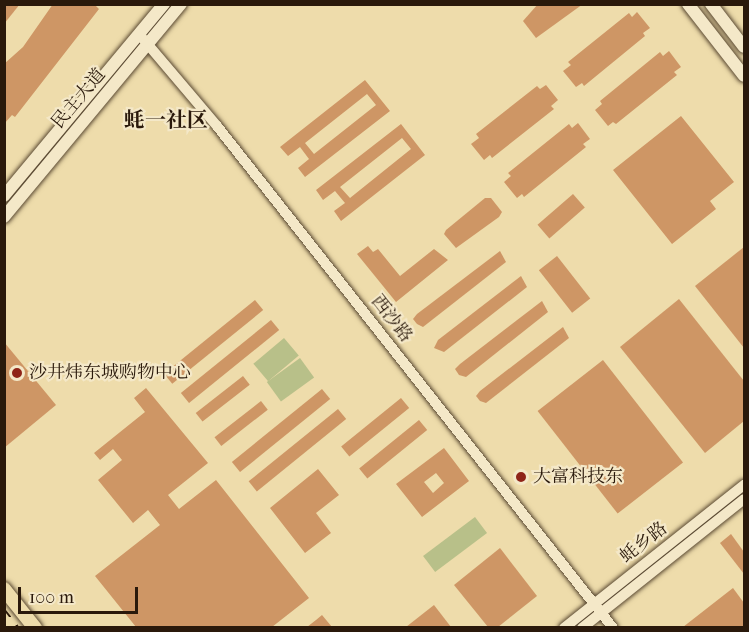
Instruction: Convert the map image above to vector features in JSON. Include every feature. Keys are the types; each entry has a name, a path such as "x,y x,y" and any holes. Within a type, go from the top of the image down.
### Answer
{"main road":[{"name":"民主大道","path":"4,196 164,4"},
{"name":"民主大道","path":"4,217 181,4"},
{"path":"688,4 744,76"},
{"path":"711,4 744,47"},
{"path":"4,589 35,627"}],"street":[{"name":"西沙路","path":"139,34 217,126 613,627"},
{"name":"蚝乡路","path":"582,627 598,608 744,485"},
{"name":"蚝乡路","path":"564,627 598,608 744,499"}],"green space":[{"path":"284,338 299,356 268,381 253,364"},
{"path":"300,358 314,377 281,402 267,382"},
{"path":"475,517 487,533 435,572 423,556"}],"building":[{"path":"4,4 20,4 4,24"},
{"path":"53,4 94,4 99,9 15,117 12,115 4,124 4,64 23,47"},
{"path":"538,4 583,4 536,38 523,21"},
{"path":"637,12 650,28 643,33 645,36 584,86 582,83 576,87 563,71 571,65 568,62 629,13 632,17"},
{"path":"669,51 681,67 674,72 677,75 616,124 613,122 608,126 595,110 602,104 600,101 660,52 663,56"},
{"path":"365,80 390,111 305,177 298,168 309,159 300,147 288,156 280,147","holes":["367,94 376,105 314,154 305,143"]},
{"path":"546,85 558,100 551,106 554,109 492,158 490,155 484,160 471,144 479,138 476,134 537,86 540,89"},
{"path":"681,116 734,182 710,201 716,209 672,244 613,170"},
{"path":"578,123 590,139 583,144 586,147 524,197 522,194 517,198 504,182 511,176 508,173 569,124 572,128"},
{"path":"401,124 425,155 341,221 334,211 345,203 335,191 323,200 316,190","holes":["402,138 411,149 350,198 340,187"]},
{"path":"573,194 585,208 549,238 538,225"},
{"path":"485,198 491,198 502,212 499,217 456,248 444,234 446,230"},
{"path":"368,246 373,252 378,249 400,276 434,249 448,260 396,302 357,254"},
{"path":"744,247 744,348 695,286"},
{"path":"500,251 506,262 423,327 417,324 413,319 417,314"},
{"path":"557,256 590,299 572,313 539,270"},
{"path":"521,276 527,287 444,352 434,348 438,340"},
{"path":"679,299 744,381 744,421 705,453 620,347"},
{"path":"255,300 263,310 172,384 164,374"},
{"path":"542,301 548,312 466,377 459,375 455,369 460,364"},
{"path":"271,320 279,330 189,403 181,393"},
{"path":"563,327 569,338 486,403 480,401 476,396 480,391"},
{"name":"沙井炜东城购物中心","path":"4,342 56,405 4,448"},
{"path":"603,360 683,462 618,514 538,411"},
{"path":"243,376 250,385 202,422 196,413"},
{"path":"146,388 208,463 168,495 179,509 216,480 309,598 272,627 136,627 95,576 160,525 148,510 133,523 98,480 122,460 113,449 100,460 94,453 145,412 134,398"},
{"path":"322,389 330,399 240,472 232,462"},
{"path":"401,398 409,408 349,457 341,446"},
{"path":"261,401 268,410 221,446 215,437"},
{"path":"338,409 346,419 257,491 249,481"},
{"path":"419,420 427,430 367,479 359,468"},
{"path":"444,448 469,481 422,517 396,484","holes":["436,473 444,483 433,493 424,482"]},
{"path":"318,469 339,495 316,513 331,533 305,553 270,508"},
{"path":"731,534 744,552 744,574 720,543"},
{"path":"500,548 537,596 498,627 488,627 454,585"},
{"path":"733,588 744,603 744,627 683,627"},
{"path":"434,605 451,627 406,627"},
{"path":"322,615 332,627 307,627 316,620"}],"railway":[{"path":"4,609 19,628"}],"place":[{"name":"沙井炜东城购物中心","path":"17,373"},
{"name":"大富科技东","path":"521,477"}],"district":[{"name":"蚝一社区","path":"166,120"}]}
